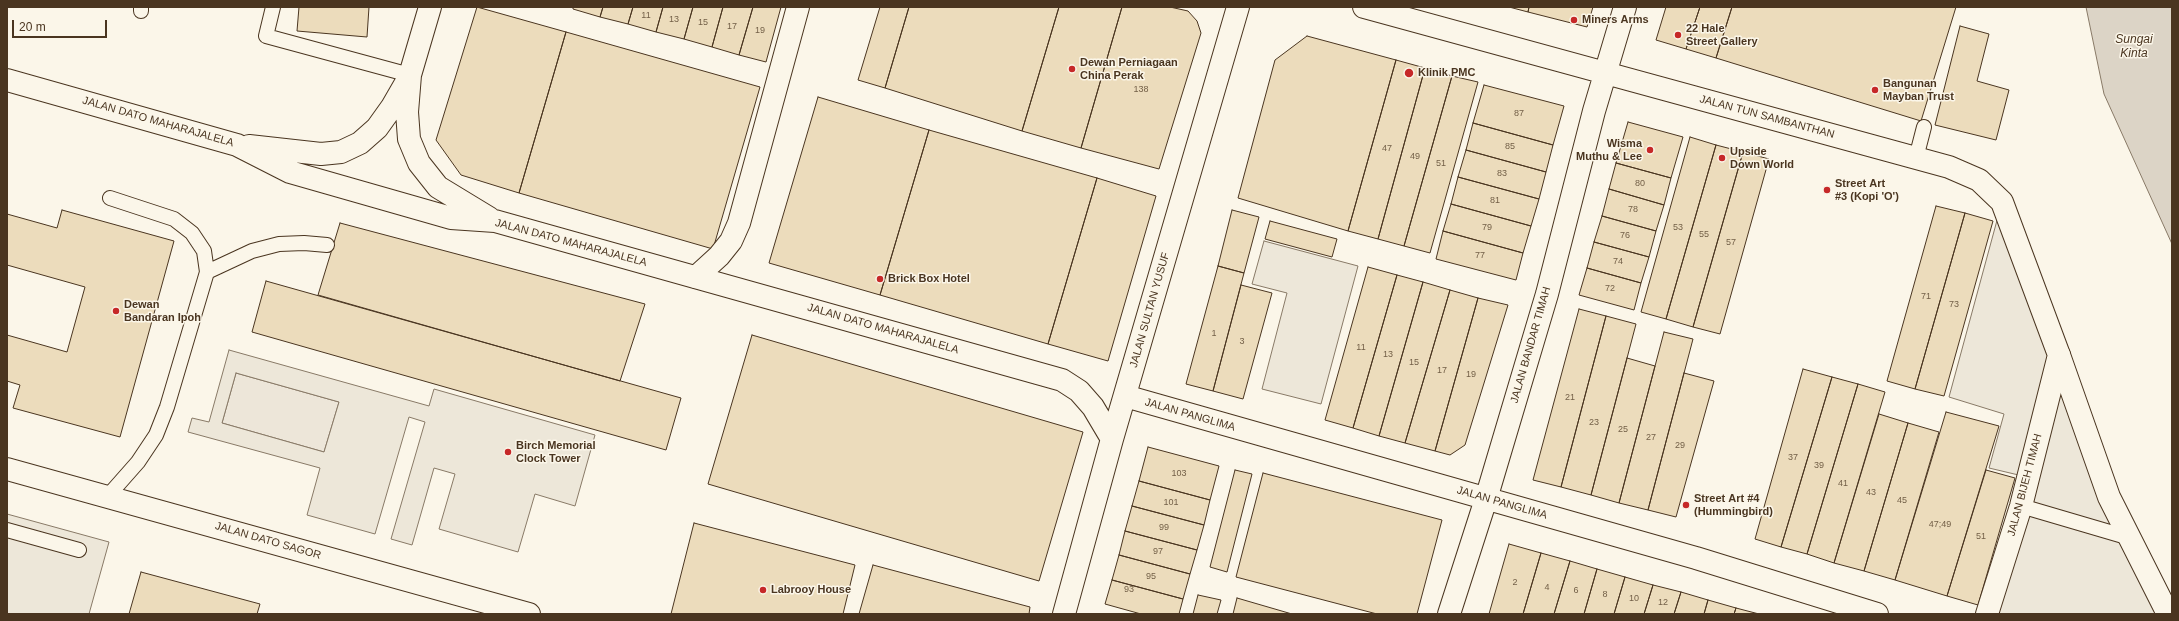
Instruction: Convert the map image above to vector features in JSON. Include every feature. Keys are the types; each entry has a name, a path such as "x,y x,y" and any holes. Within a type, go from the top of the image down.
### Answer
{"street":[{"path":"430,7 410,75 407,112 409,139 420,163 438,187 495,221"},
{"path":"696,277 719,256 731,241 739,223 798,7"},
{"name":"JALAN SULTAN YUSUF","path":"1064,614 1112,439 1238,7"},
{"name":"JALAN TUN SAMBANTHAN","path":"1364,7 1949,167 1979,180 2002,202 2060,355 2109,497 2168,614"},
{"name":"JALAN BANDAR TIMAH","path":"1449,614 1486,499 1547,294 1605,73 1625,7"},
{"path":"237,144 321,154 341,152 360,143 377,128 392,107 410,75"},
{"name":"JALAN DATO MAHARAJALELA","path":"7,80 237,144 290,172 451,218 495,221 1062,380 1079,391 1093,407 1112,439"},
{"name":"JALAN BIJEH TIMAH","path":"1987,614 2021,506 2060,355"},
{"name":"JALAN PANGLIMA","path":"1125,396 1689,556 1877,614"},
{"name":"JALAN DATO SAGOR","path":"7,469 529,614"}],"lane":[{"path":"273,7 266,36 410,75"},
{"path":"1916,158 1924,127"},
{"path":"108,496 138,462 156,435 167,407 207,272 204,251 192,233 174,219 110,198"},
{"path":"207,272 252,251 280,244 304,243 327,245"},
{"path":"2021,506 2130,538"},
{"path":"7,530 79,550"}],"shaded area":[{"path":"2002,202 2059,355 2168,614 1987,614 2027,477 1989,468 2004,414 1949,397"},
{"path":"1264,241 1358,266 1321,404 1262,389 1287,293 1252,284"},
{"path":"229,350 429,406 434,389 595,435 575,506 535,494 518,552 439,529 455,474 434,468 412,545 391,539 425,422 409,417 375,534 307,515 320,468 188,432 192,418 209,422","holes":["236,373 339,402 324,452 222,423"]},
{"path":"236,373 339,402 324,452 222,423"},
{"path":"7,514 109,542 89,614 7,614"}],"water":[{"name":"Sungai Kinta","path":"2086,7 2172,7 2172,244 2104,94"}],"building":[{"path":"299,7 369,7 367,37 297,31"},
{"path":"477,7 566,32 519,193 461,175 436,140"},
{"path":"573,7 603,7 600,17 573,9"},
{"path":"603,7 633,7 628,24 600,17"},
{"path":"633,7 663,7 656,32 628,24"},
{"path":"663,7 693,7 684,39 656,32"},
{"path":"693,7 723,7 712,47 684,39"},
{"path":"723,7 753,7 739,55 712,47"},
{"path":"753,7 781,7 766,62 739,55"},
{"path":"880,7 909,7 885,88 858,80"},
{"path":"909,7 1059,7 1022,131 885,88"},
{"name":"Dewan Perniagaan China Perak","path":"1059,7 1122,7 1081,148 1022,131"},
{"path":"1122,7 1170,7 1188,11 1197,21 1201,33 1159,169 1081,148"},
{"path":"1509,7 1529,7 1528,12"},
{"name":"Miners Arms","path":"1529,7 1593,7 1587,27 1528,12"},
{"path":"1666,7 1700,7 1686,49 1656,40"},
{"path":"1700,7 1732,7 1716,58 1686,49"},
{"name":"Bangunan Mayban Trust","path":"1732,7 1956,7 1921,121 1716,58"},
{"path":"1960,26 1989,34 1977,81 2009,90 1996,140 1935,125"},
{"path":"566,32 760,87 713,249 519,193"},
{"path":"1307,36 1396,60 1348,231 1238,198 1275,60"},
{"path":"1396,60 1425,68 1378,239 1348,231"},
{"path":"1425,68 1452,76 1404,246 1378,239"},
{"path":"1452,76 1478,82 1430,253 1404,246"},
{"path":"1484,85 1564,106 1553,145 1473,123"},
{"path":"818,97 929,130 880,295 769,263"},
{"name":"Wisma Muthu & Lee","path":"1628,122 1683,137 1671,178 1616,163"},
{"path":"1473,123 1553,145 1546,172 1466,150"},
{"path":"929,130 1097,178 1048,344 880,295"},
{"path":"1690,137 1716,145 1666,319 1641,312"},
{"path":"1716,145 1743,152 1693,327 1666,319"},
{"path":"1466,150 1546,172 1539,199 1458,177"},
{"path":"1743,152 1769,159 1720,334 1693,327"},
{"path":"1616,163 1671,178 1664,205 1609,189"},
{"path":"1458,177 1539,199 1531,226 1451,204"},
{"path":"1097,178 1156,196 1108,361 1048,344"},
{"path":"1609,189 1664,205 1656,231 1602,216"},
{"path":"1451,204 1531,226 1523,253 1443,231"},
{"path":"1936,206 1965,213 1915,389 1887,381"},
{"name":"Dewan Bandaran Ipoh","path":"62,210 174,241 120,437 13,408 20,385 7,381 7,335 67,352 85,287 7,265 7,214 57,228"},
{"path":"1232,210 1259,217 1244,273 1218,266"},
{"path":"1965,213 1993,221 1944,396 1915,389"},
{"path":"1602,216 1656,231 1649,257 1594,242"},
{"path":"1270,221 1337,239 1332,257 1265,239"},
{"path":"340,223 645,304 620,381 318,295"},
{"path":"1443,231 1523,253 1516,280 1436,259"},
{"path":"1594,242 1649,257 1641,283 1587,268"},
{"path":"1218,266 1244,273 1213,391 1186,384"},
{"path":"1368,267 1397,275 1353,428 1325,420"},
{"path":"1587,268 1641,283 1634,310 1579,295"},
{"path":"1397,275 1423,282 1379,436 1353,428"},
{"path":"266,281 681,398 666,450 252,332"},
{"path":"1423,282 1450,290 1405,443 1379,436"},
{"path":"1241,285 1272,293 1243,399 1213,391"},
{"path":"1450,290 1478,298 1435,451 1405,443"},
{"path":"1478,298 1508,305 1465,445 1450,455 1435,451"},
{"path":"1579,309 1606,316 1561,487 1533,480"},
{"path":"1606,316 1636,324 1591,495 1561,487"},
{"path":"1664,332 1693,339 1648,510 1619,503"},
{"path":"752,335 1083,432 1039,581 708,484"},
{"path":"1627,358 1655,366 1619,503 1591,495"},
{"path":"1803,369 1832,377 1781,547 1755,539"},
{"path":"1684,373 1714,381 1676,517 1648,510"},
{"path":"1832,377 1858,384 1807,554 1781,547"},
{"path":"1858,384 1885,392 1834,563 1807,554"},
{"path":"1946,412 1999,426 1947,596 1895,580"},
{"path":"1879,414 1908,423 1864,571 1834,563"},
{"path":"1908,423 1939,432 1895,580 1864,571"},
{"path":"1148,447 1219,466 1210,500 1139,481"},
{"path":"1235,470 1252,474 1227,572 1210,567"},
{"path":"1986,470 2015,478 1978,605 1947,596"},
{"path":"1263,473 1442,520 1417,614 1377,614 1236,577"},
{"path":"1139,481 1210,500 1204,525 1132,506"},
{"path":"1132,506 1204,525 1197,550 1125,531"},
{"name":"Labrooy House","path":"694,523 855,565 843,614 671,614"},
{"path":"1125,531 1197,550 1190,574 1119,555"},
{"path":"1509,544 1541,553 1523,614 1489,614"},
{"path":"1541,553 1570,561 1554,614 1523,614"},
{"path":"1119,555 1190,574 1183,599 1112,580"},
{"path":"1570,561 1597,569 1584,614 1554,614"},
{"path":"873,565 1030,607 1029,614 859,614"},
{"path":"1597,569 1625,577 1614,614 1584,614"},
{"path":"141,572 260,604 257,614 129,614"},
{"path":"1625,577 1653,585 1644,614 1614,614"},
{"path":"1112,580 1183,599 1179,614 1141,614 1105,604"},
{"path":"1653,585 1681,592 1674,614 1644,614"},
{"path":"1681,592 1708,600 1704,614 1674,614"},
{"path":"1198,595 1221,600 1217,614 1193,614"},
{"path":"1237,598 1292,614 1233,614"},
{"path":"1708,600 1736,608 1734,614 1704,614"},
{"path":"1736,608 1759,614 1734,614"}],"place":[{"name":"Miners Arms","path":"1574,20"},
{"name":"22 Hale Street Gallery","path":"1678,35"},
{"name":"Dewan Perniagaan China Perak","path":"1072,69"},
{"name":"Klinik PMC","path":"1409,73"},
{"name":"Bangunan Mayban Trust","path":"1875,90"},
{"name":"Wisma Muthu & Lee","path":"1650,150"},
{"name":"Upside Down World","path":"1722,158"},
{"name":"Street Art #3 (Kopi 'O')","path":"1827,190"},
{"name":"Brick Box Hotel","path":"880,279"},
{"name":"Dewan Bandaran Ipoh","path":"116,311"},
{"name":"Birch Memorial Clock Tower","path":"508,452"},
{"name":"Street Art #4 (Hummingbird)","path":"1686,505"},
{"name":"Labrooy House","path":"763,590"}]}
